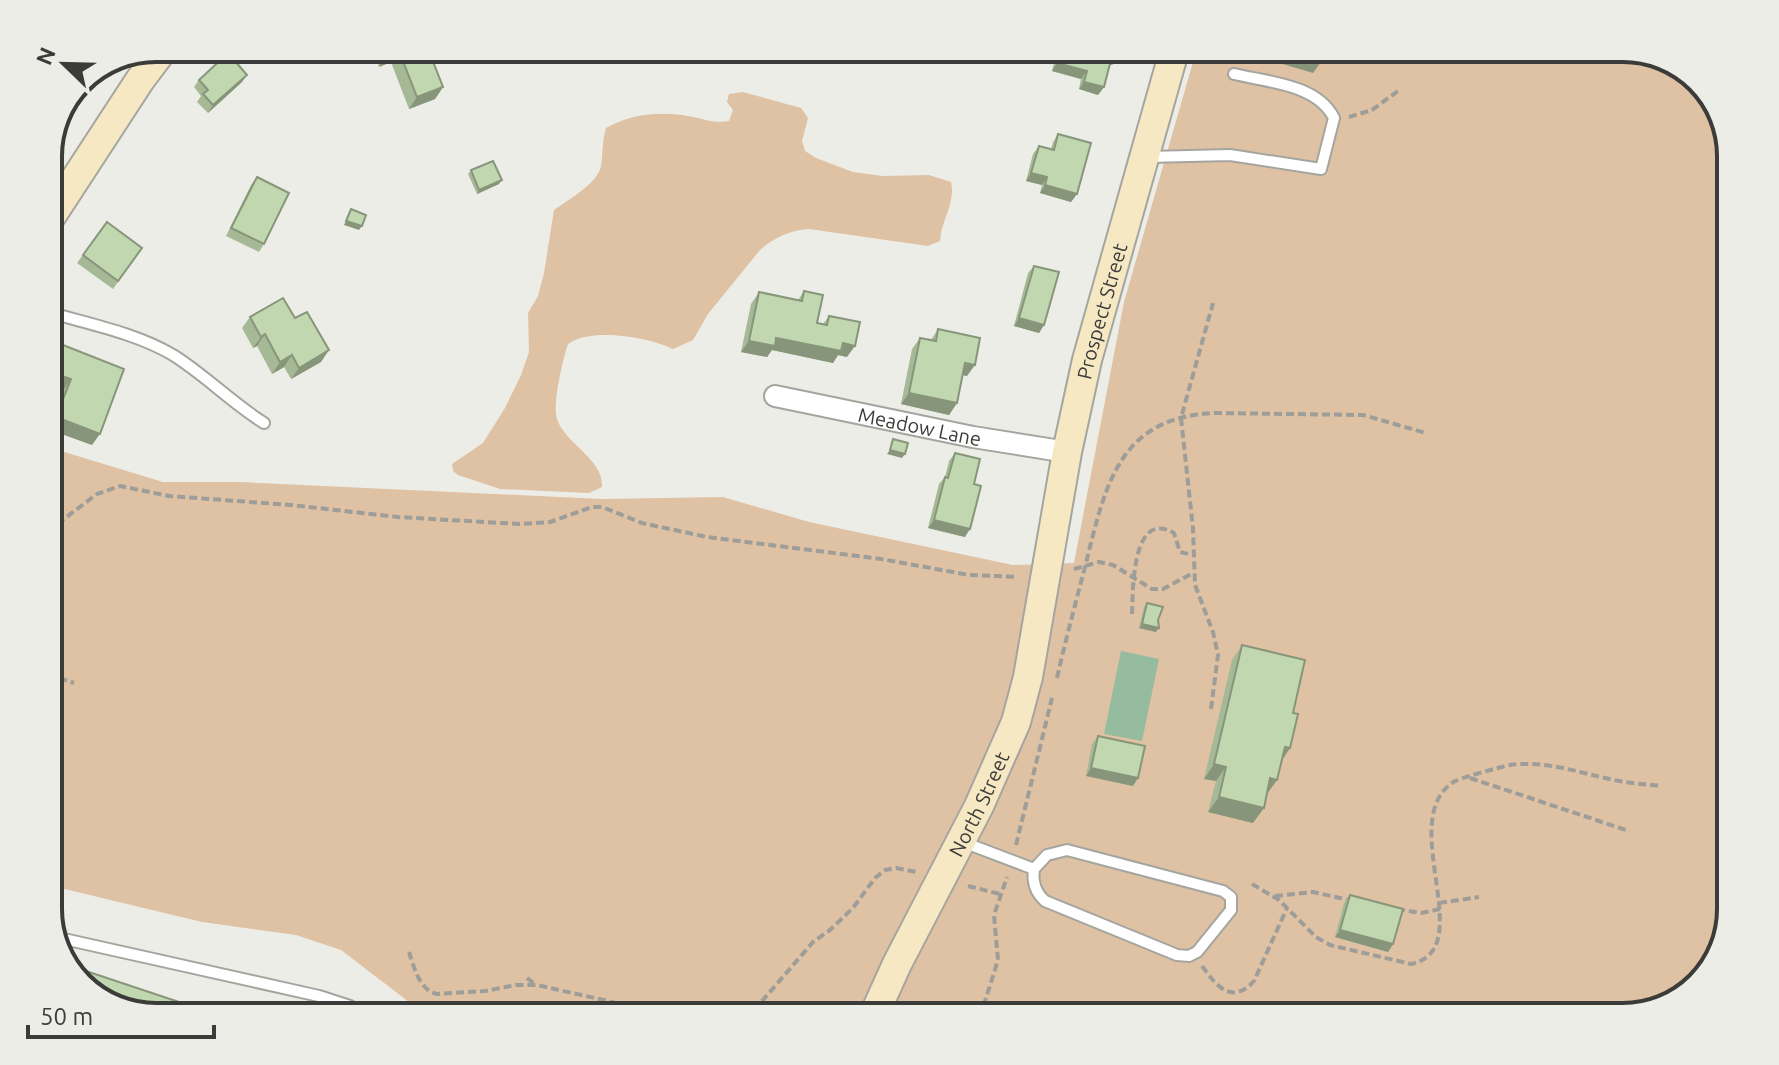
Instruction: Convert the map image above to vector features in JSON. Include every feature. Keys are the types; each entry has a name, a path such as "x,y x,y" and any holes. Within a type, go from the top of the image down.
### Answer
{"main road":[{"path":"62,199 154,62"},
{"name":"Prospect Street","path":"1044,578 1087,360 1171,62"},
{"name":"North Street","path":"880,1003 1016,722 1028,677 1044,578"}],"street":[{"name":"Meadow Lane","path":"775,396 973,437 1067,452"}],"lane":[{"path":"1143,157 1230,155 1321,169 1334,118 1323,101 1309,93 1234,74"},
{"path":"62,316 157,347 264,423"},
{"path":"961,841 1034,869"},
{"path":"1067,850 1223,891 1231,897 1231,910 1194,954 1186,957 1045,901 1033,885 1034,869 1047,855 1067,850"},
{"path":"67,940 341,1003"}],"path":[{"path":"1334,118 1372,110 1398,91"},
{"path":"1211,709 1218,655 1193,573 1193,529 1181,418 1213,303"},
{"path":"1057,680 1101,500 1128,451 1145,436 1181,418 1216,413 1363,415 1426,433"},
{"path":"62,520 97,494 120,486 169,496 398,517 519,524 550,522 592,507 602,507 642,523 707,537 881,559 969,575 1044,578 1099,562 1113,565 1152,589 1163,589 1193,573"},
{"path":"1132,614 1137,553 1148,534 1168,530 1174,533 1180,552 1193,555"},
{"path":"62,679 74,683"},
{"path":"984,1003 998,960 994,915 1012,861 1053,693"},
{"path":"1252,884 1273,897 1316,937 1330,945 1411,964 1426,959 1440,931 1430,819 1442,793 1452,783 1510,765 1538,765 1662,786"},
{"path":"1467,777 1629,831"},
{"path":"758,1003 797,959 853,908 875,878 885,870 896,868 942,877 1000,894"},
{"path":"1273,897 1313,892 1359,902"},
{"path":"1390,908 1421,913 1479,897"},
{"path":"1194,954 1217,987 1233,992 1248,987 1254,981 1287,908"},
{"path":"409,952 423,985 429,992 437,994 537,985 616,1003"},
{"path":"527,978 537,985"}],"shaded area":[{"path":"1193,62 1623,62 1659,69 1694,94 1712,126 1717,150 1717,909 1710,945 1698,966 1680,984 1647,1000 1623,1003 412,1003 341,950 296,935 202,922 62,888 62,451 163,482 240,482 602,499 723,497 809,522 1013,565 1074,563 1124,302"},
{"path":"743,92 801,108 808,118 802,141 805,151 816,158 853,172 883,176 929,175 951,182 952,197 940,241 928,246 809,229 776,238 760,250 708,314 693,340 673,349 650,341 605,335 578,339 568,344 557,393 557,419 561,428 597,468 602,487 589,493 500,489 458,475 453,471 452,464 483,443 521,375 529,352 528,313 538,296 544,273 554,210 582,191 599,172 606,128 651,114 729,121 733,110 727,102 729,94"},
{"path":"1121,651 1159,659 1142,741 1104,734"}],"building":[{"path":"218,62 236,62 247,75 213,105 203,94 208,90 199,80"},
{"path":"403,62 433,62 443,87 417,97"},
{"path":"1110,62 1104,87 1084,82 1087,71 1057,63"},
{"path":"1058,134 1091,143 1077,194 1045,185 1047,177 1031,173 1039,146 1054,150"},
{"path":"493,161 502,180 479,190 471,170"},
{"path":"257,177 289,193 264,244 231,228"},
{"path":"351,209 366,215 362,226 346,221"},
{"path":"107,222 142,248 118,281 83,255"},
{"path":"1034,266 1059,272 1044,325 1019,318"},
{"path":"804,291 823,295 817,323 827,325 829,316 860,322 855,346 843,343 841,351 776,338 775,346 749,341 759,292 802,301"},
{"path":"283,298 295,318 307,312 329,350 299,368 292,355 280,362 265,334 261,337 250,317"},
{"path":"938,329 980,338 975,365 965,363 957,403 909,393 920,338 936,341"},
{"path":"63,345 124,369 100,434 62,419 62,402 71,379 62,376"},
{"path":"893,439 908,443 905,454 890,450"},
{"path":"955,453 980,459 974,484 981,486 970,529 934,520"},
{"path":"1147,603 1163,607 1158,620 1159,628 1142,624"},
{"path":"1242,645 1305,660 1293,713 1298,714 1290,748 1285,747 1277,780 1270,778 1264,808 1219,797 1226,767 1214,764"},
{"path":"1098,736 1145,746 1138,778 1091,768"},
{"path":"1350,895 1403,909 1393,944 1340,930"},
{"path":"86,971 182,1003 144,1002 120,996 99,984"}]}
